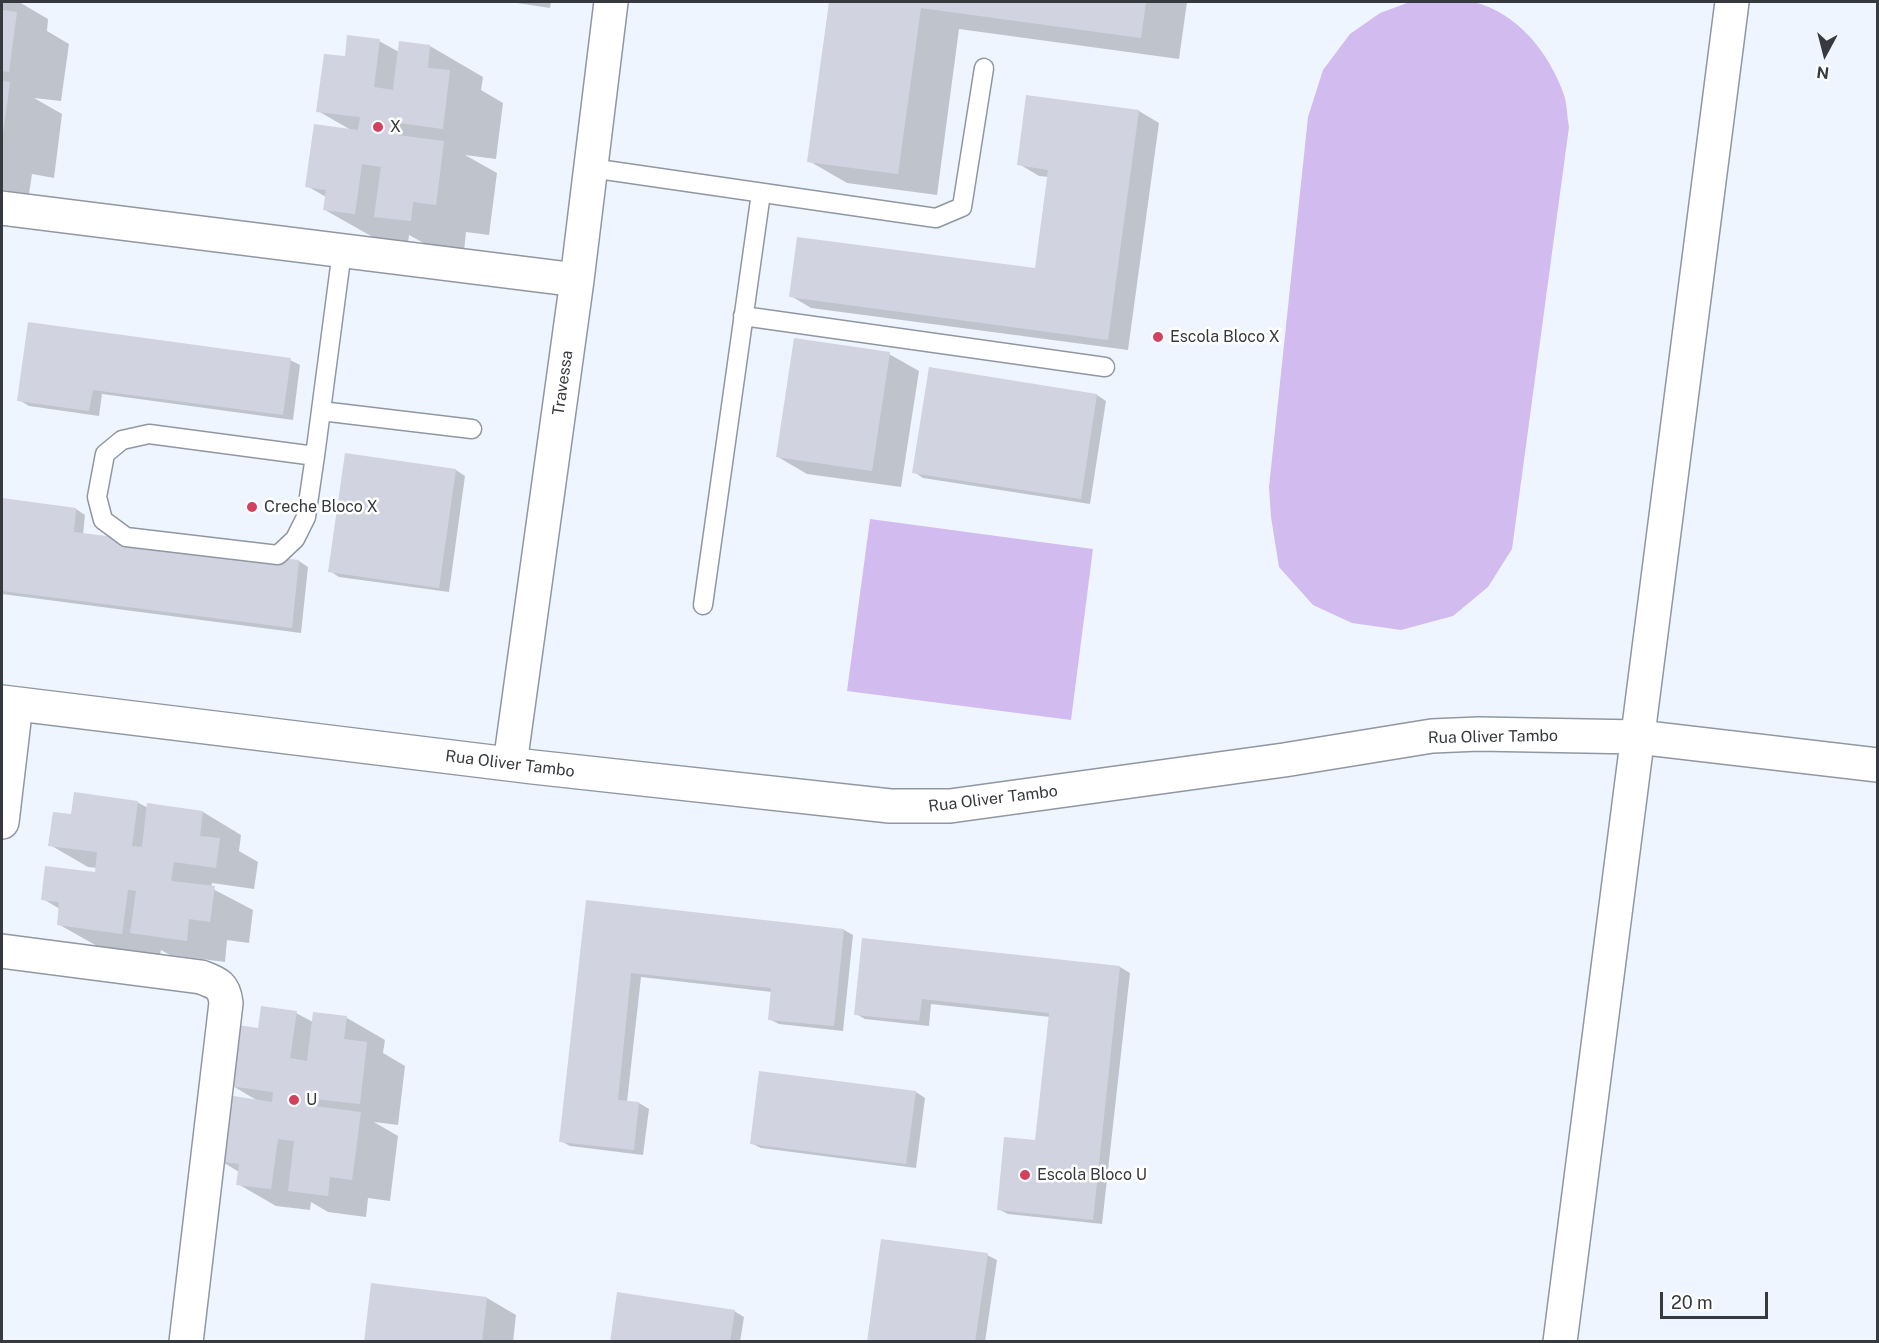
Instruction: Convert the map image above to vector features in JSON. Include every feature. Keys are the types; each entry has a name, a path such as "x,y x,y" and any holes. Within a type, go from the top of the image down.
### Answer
{"street":[{"name":"Travessa","path":"510,764 577,280 611,2"},
{"path":"1560,1341 1732,2"},
{"path":"2,208 577,280"},
{"path":"2,822 9,703"},
{"name":"Rua Oliver Tambo","path":"9,703 510,764 922,807 960,805 1261,763 1432,736 1479,734 1638,737 1878,765"},
{"path":"2,951 201,977 216,983 225,991 226,1003 186,1341"}],"lane":[{"path":"591,168 936,218 962,207 984,68"},
{"path":"703,605 760,193"},
{"path":"315,456 149,434 122,440 105,454 97,497 103,520 126,537 278,555 295,539 306,518 315,456 342,251"},
{"path":"743,316 1105,367"},
{"path":"321,411 472,429"}],"shaded area":[{"path":"1410,2 1474,2 1490,7 1518,25 1541,50 1558,80 1565,99 1569,127 1512,549 1488,587 1453,616 1401,630 1352,623 1313,605 1279,567 1269,487 1308,117 1323,70 1350,34 1380,13"},
{"path":"870,519 1093,549 1071,720 847,691"}],"building":[{"path":"829,2 1146,2 1141,38 921,8 898,174 807,162"},
{"path":"2,10 17,12 9,72 2,71"},
{"name":"X","path":"347,35 380,39 374,87 393,90 399,41 430,45 428,68 450,70 443,129 399,123 397,135 444,141 436,205 413,202 411,221 374,217 381,167 362,164 355,214 323,210 326,190 305,187 314,124 358,130 360,117 316,112 324,54 345,56"},
{"path":"2,81 10,82 3,133 2,133"},
{"path":"1026,95 1139,110 1108,340 789,297 797,237 1035,268 1048,170 1017,165"},
{"path":"28,322 291,358 283,415 93,390 89,411 17,401"},
{"path":"794,338 890,352 872,471 776,457"},
{"path":"929,367 1097,394 1081,499 912,473"},
{"path":"345,453 456,469 439,588 328,572"},
{"path":"2,498 76,508 74,532 299,560 292,628 2,591"},
{"path":"74,792 138,801 132,846 142,847 147,803 203,811 200,836 220,838 216,868 174,862 171,881 215,886 210,922 189,919 187,941 130,933 136,891 128,890 122,934 57,925 59,902 41,900 45,866 95,872 97,852 48,846 53,812 71,814"},
{"path":"586,900 844,929 834,1026 768,1020 771,988 631,973 618,1100 639,1102 634,1150 559,1142"},
{"path":"862,938 1120,966 1093,1220 997,1210 1004,1137 1035,1140 1049,1013 922,999 919,1021 854,1015"},
{"name":"U","path":"261,1006 297,1011 290,1058 307,1061 313,1012 347,1016 344,1039 367,1042 360,1104 315,1099 314,1106 361,1112 352,1180 330,1177 328,1196 288,1191 294,1141 278,1139 271,1189 236,1185 239,1164 219,1161 227,1095 272,1102 273,1092 229,1086 238,1025 258,1028"},
{"path":"759,1071 916,1091 906,1164 750,1144"},
{"path":"881,1239 988,1253 975,1342 867,1342"},
{"path":"371,1283 487,1297 482,1342 364,1342"},
{"path":"617,1292 735,1310 730,1342 610,1342"}],"place":[{"name":"X","path":"378,127"},
{"name":"Escola Bloco X","path":"1158,337"},
{"name":"Creche Bloco X","path":"252,507"},
{"name":"U","path":"294,1100"},
{"name":"Escola Bloco U","path":"1025,1175"}]}
